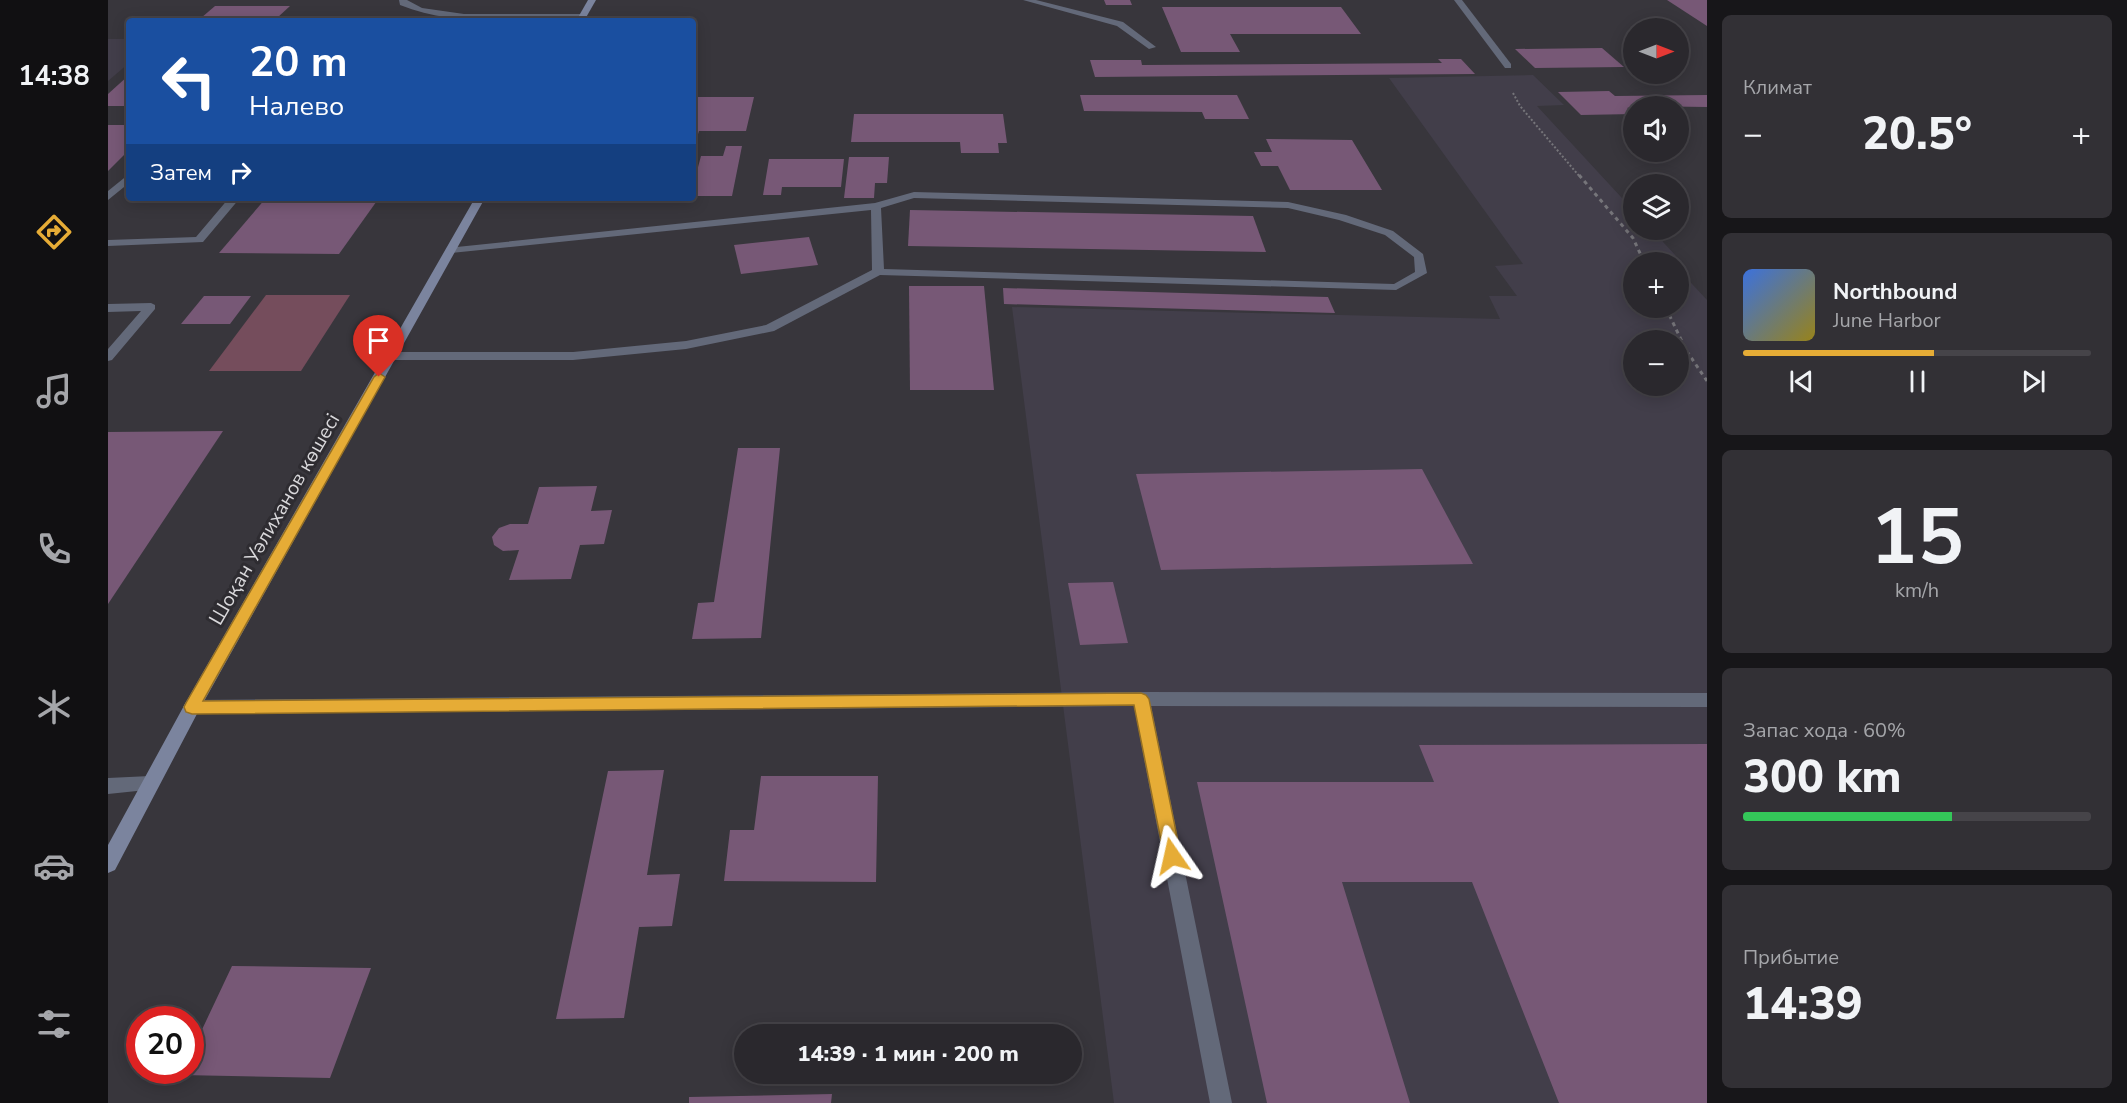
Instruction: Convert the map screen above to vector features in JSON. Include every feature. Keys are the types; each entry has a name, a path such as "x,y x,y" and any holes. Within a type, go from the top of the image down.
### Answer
{"main road":[{"path":"583,18 592,0"},
{"name":"Шоқан Уәлиханов көшесі","path":"108,864 192,707 478,201"}],"lane":[{"path":"403,0 416,10 443,16 536,18"},
{"path":"1027,0 1120,24 1152,47"},
{"path":"1458,0 1508,66"},
{"path":"108,197 126,180"},
{"path":"391,356 573,356 686,345 770,327 879,272 1396,287 1421,273 1419,255 1389,233 1342,217 1288,205 914,195 876,206 451,250"},
{"path":"108,243 199,240 232,201"},
{"path":"876,206 879,272"},
{"path":"108,308 151,308 108,357"},
{"path":"192,707 1141,699 1707,700"},
{"path":"1141,699 1221,1103"},
{"path":"108,786 150,784"}],"path":[{"path":"1508,66 1511,75 1510,88 1520,106 1632,238 1639,252"},
{"path":"1671,318 1686,350 1707,381"}],"shaded area":[{"path":"108,39 126,39 126,66 108,81"},
{"path":"1533,75 1564,105 1537,106 1623,199 1623,240 1661,240 1672,252 1623,252 1623,318 1689,318 1689,281 1707,300 1707,1103 1114,1103 1012,307 1500,319 1489,296 1517,296 1495,266 1523,264 1389,78"},
{"path":"266,295 350,295 301,371 209,371"}],"building":[{"path":"1104,0 1130,0 1132,5 1106,5"},
{"path":"1667,0 1707,0 1707,26"},
{"path":"215,6 290,6 277,18 201,18"},
{"path":"1162,7 1341,7 1361,34 1230,34 1240,52 1181,52"},
{"path":"1602,48 1623,67 1535,68 1515,49"},
{"path":"1438,59 1461,59 1475,74 1095,77 1090,60 1141,60 1142,65 1442,63"},
{"path":"126,78 126,106 108,106 108,94"},
{"path":"1609,91 1615,96 1707,95 1707,107 1689,107 1689,96 1623,96 1623,114 1581,115 1558,92"},
{"path":"1080,95 1237,95 1249,119 1205,119 1202,112 1084,111"},
{"path":"696,97 754,97 746,131 699,131 696,140"},
{"path":"854,114 1003,114 1007,143 998,143 999,153 961,153 960,142 851,142"},
{"path":"108,125 126,125 126,153 108,171"},
{"path":"1266,139 1352,140 1382,190 1290,190 1278,166 1261,166 1254,152 1272,152"},
{"path":"726,146 742,146 732,196 696,196 696,175 701,156 723,156"},
{"path":"849,157 889,157 887,183 875,183 874,198 844,198"},
{"path":"769,159 844,159 841,187 782,187 781,195 763,195"},
{"path":"263,201 377,201 339,254 219,253"},
{"path":"910,210 1253,216 1266,252 908,246"},
{"path":"809,237 818,265 741,274 734,245"},
{"path":"909,286 984,286 994,390 910,390"},
{"path":"1003,288 1328,297 1335,313 1004,304"},
{"path":"204,296 251,296 230,324 181,324"},
{"path":"223,431 108,604 108,432"},
{"path":"738,448 780,448 761,638 692,639 698,603 714,602"},
{"path":"1422,469 1473,564 1161,570 1136,474"},
{"path":"597,486 591,511 612,510 604,544 580,545 571,579 509,580 519,550 503,551 494,545 492,537 499,528 510,524 528,524 539,487"},
{"path":"1113,582 1128,643 1080,645 1068,583"},
{"path":"1707,744 1707,1103 1559,1103 1472,882 1342,882 1410,1103 1267,1103 1197,782 1434,782 1419,745"},
{"path":"664,770 647,875 680,874 672,926 639,927 624,1018 556,1019 608,771"},
{"path":"761,776 878,776 876,882 724,881 730,830 754,830"},
{"path":"232,966 371,968 330,1078 204,1075 204,1025"},
{"path":"832,1094 831,1103 689,1103 689,1097"}],"route":[{"path":"379,377 192,707 1141,699 1172,856"}]}
